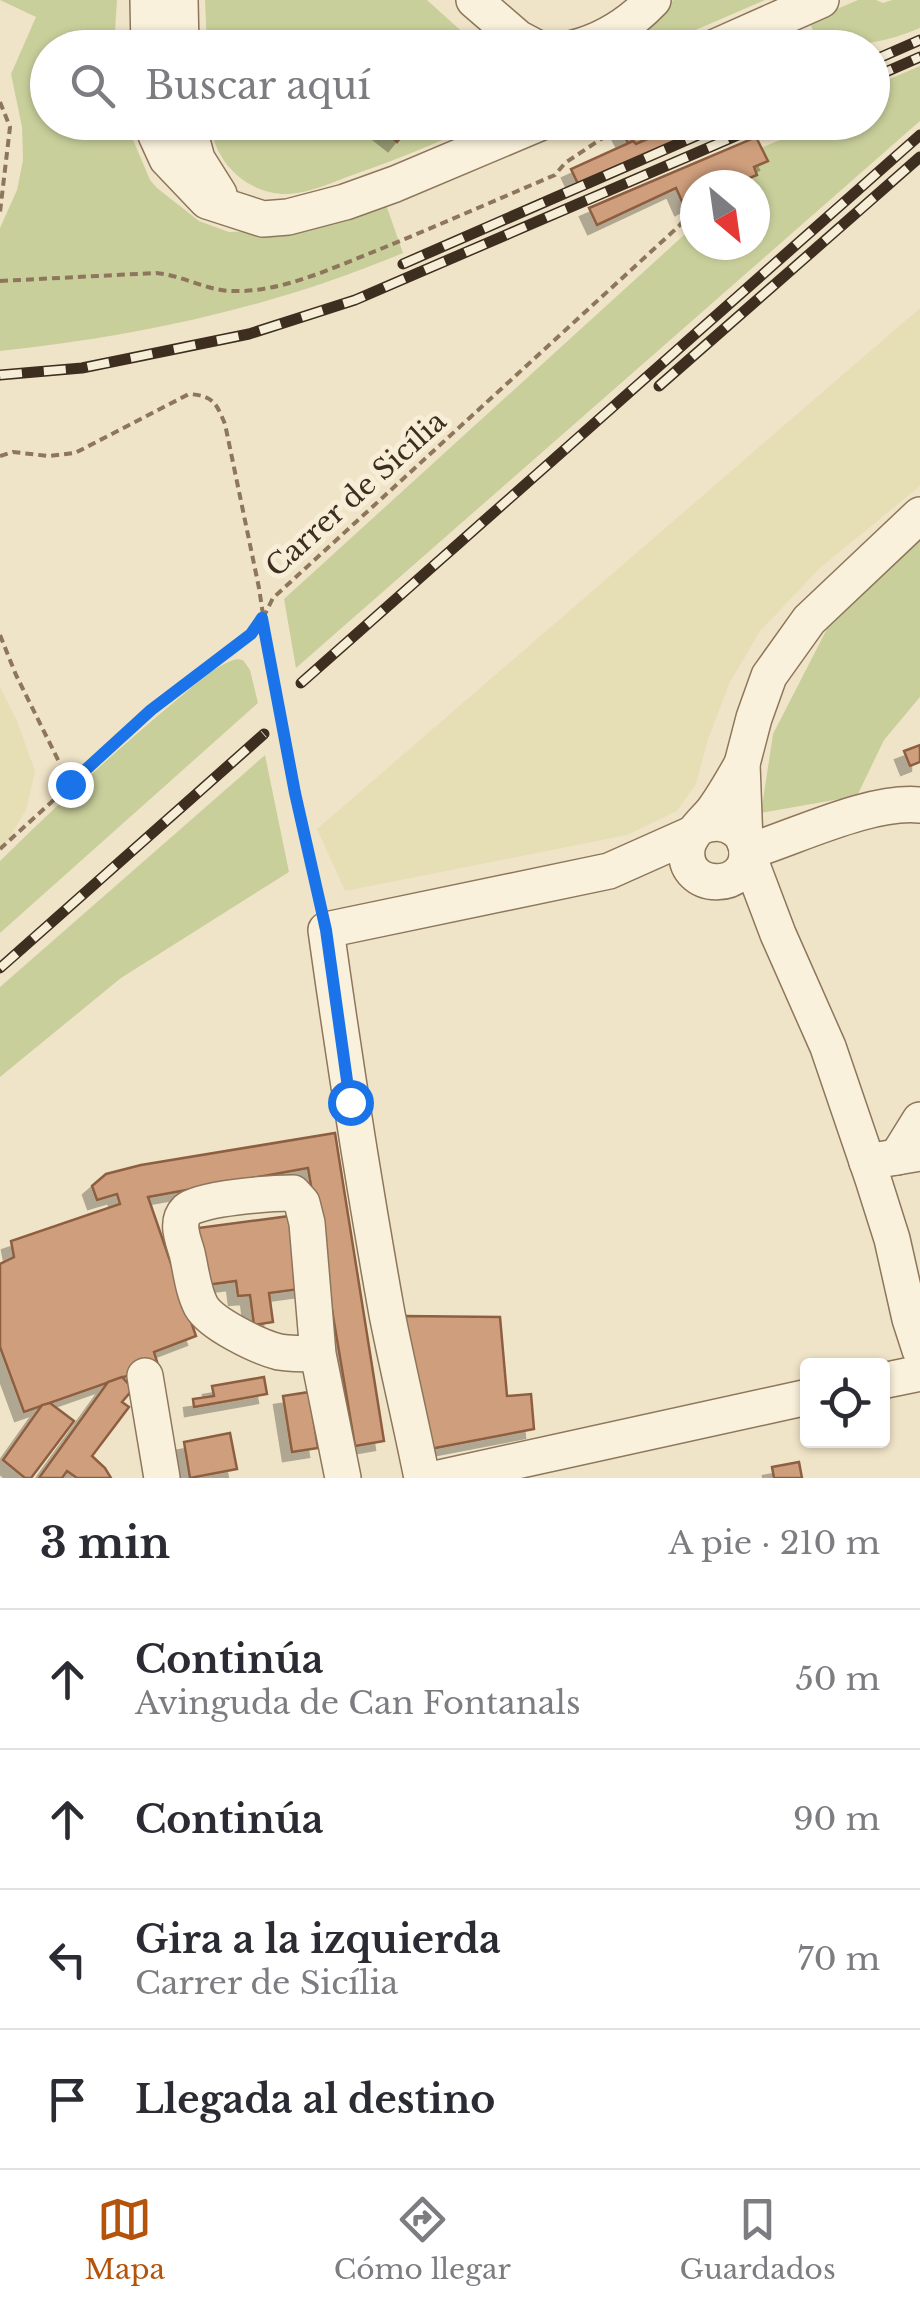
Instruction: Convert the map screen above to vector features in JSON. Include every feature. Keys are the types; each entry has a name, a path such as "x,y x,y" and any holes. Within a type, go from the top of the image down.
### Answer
{"street":[{"path":"148,0 149,30"},
{"path":"180,0 180,30"},
{"path":"474,0 509,30"},
{"path":"616,30 653,0"},
{"path":"753,30 821,0"},
{"path":"158,140 181,175 208,200 263,219 288,217 345,202 499,140"},
{"path":"192,140 197,159 216,191 235,208"},
{"path":"422,1478 376,1254 326,930 609,871 680,872 708,880 734,878 746,862 742,764 769,676 809,620 920,515"},
{"path":"742,764 686,852 692,871 732,893 778,934"},
{"path":"746,848 890,806 920,805"},
{"path":"609,871 718,822 742,835 778,934 828,1048 895,1157"},
{"path":"920,1120 895,1157 892,1239 920,1350"},
{"path":"318,1354 281,1352 212,1320 201,1307 197,1294 180,1225 184,1213 194,1205 268,1193 293,1193 302,1203 318,1354 343,1478"},
{"path":"890,1379 920,1373"},
{"path":"145,1376 162,1478"},
{"path":"438,1478 800,1399"}],"path":[{"path":"0,102 10,127 0,212"},
{"path":"0,281 156,273 173,274 228,291 286,284 555,175 565,163 600,140"},
{"name":"Carrer de Sicília","path":"0,849 151,710 251,634 273,598 680,225"},
{"path":"0,456 13,452 48,456 76,453 189,394 206,396 216,404 225,424 260,588 262,618 295,793 326,930"},
{"path":"0,635 70,784"}],"shaded area":[{"path":"920,308 920,486 820,568 760,631 730,682 696,784 677,811 627,835 345,891 317,829"},
{"path":"0,687 35,771 26,810 0,849"}],"green space":[{"path":"0,0 117,0 115,30 30,30 36,17"},
{"path":"205,0 427,0 460,30 206,30"},
{"path":"673,0 765,0 695,30 636,30"},
{"path":"858,0 920,0 920,28 890,38 890,30 813,30 809,21"},
{"path":"30,31 30,140 133,140 150,180 199,221 229,232 302,229 385,202 403,253 305,289 205,317 103,337 0,351 0,228 17,190 23,160 22,127 11,74"},
{"path":"920,66 920,121 770,252 770,170 754,167 761,148 780,140 890,140 890,79"},
{"path":"214,140 442,140 326,185 288,194 259,189 247,182 235,174"},
{"path":"680,239 680,260 761,260 296,668 284,599"},
{"path":"920,534 920,697 884,740 857,796 761,813 773,734 831,621"},
{"path":"237,659 243,660 250,670 258,703 0,933 0,861 151,722 212,672"},
{"path":"265,755 289,872 121,978 0,1077 0,987"}],"building":[{"path":"645,140 679,140 578,184 571,169 633,141 636,144"},
{"path":"749,140 758,140 768,161 754,167 755,170 680,170 680,197 676,188 597,225 589,208"},
{"path":"920,745 920,762 910,766 904,751"},
{"path":"335,1133 384,1441 355,1446 308,1168 148,1197 196,1336 154,1352 158,1365 24,1412 0,1347 0,1264 14,1257 11,1241 120,1204 117,1194 97,1200 92,1186 106,1174"},
{"path":"297,1215 307,1288 269,1293 273,1322 254,1325 250,1295 238,1296 236,1281 206,1285 198,1228"},
{"path":"403,1316 500,1317 507,1396 531,1394 534,1429 430,1449"},
{"path":"122,1377 133,1389 122,1402 129,1407 92,1456 111,1478 77,1478 67,1471 62,1478 39,1478 108,1382"},
{"path":"264,1377 267,1394 194,1407 193,1399 214,1396 212,1386"},
{"path":"309,1392 318,1448 292,1452 283,1396"},
{"path":"50,1403 74,1421 31,1478 25,1478 3,1460 42,1405"},
{"path":"230,1433 237,1469 190,1478 184,1442"},
{"path":"799,1462 802,1478 774,1478 772,1467"}],"railway":[{"path":"890,53 920,40"},
{"path":"890,70 920,57"},
{"path":"301,683 920,135"},
{"path":"403,264 687,140"},
{"path":"0,375 82,368 249,334 355,300 726,140"},
{"path":"659,386 920,157"},
{"path":"0,968 264,734"}],"route":[{"path":"70,784 151,710 251,634 262,618 326,930 350,1102"}]}
